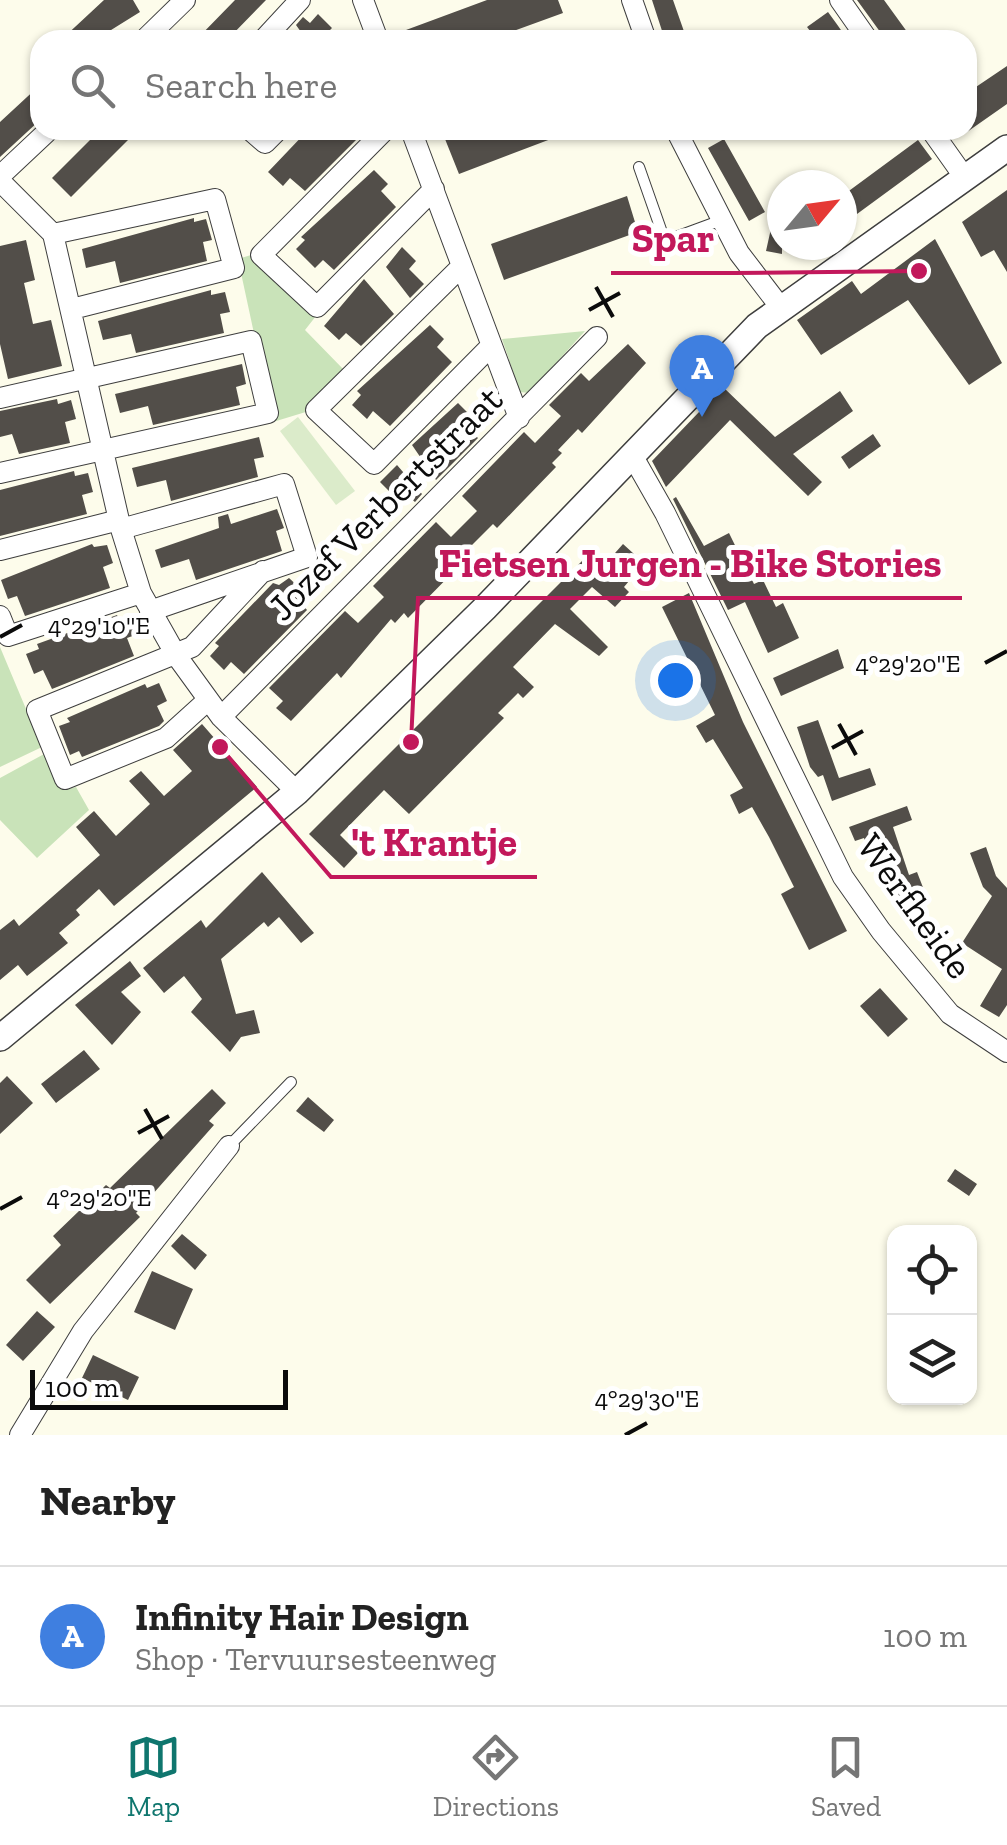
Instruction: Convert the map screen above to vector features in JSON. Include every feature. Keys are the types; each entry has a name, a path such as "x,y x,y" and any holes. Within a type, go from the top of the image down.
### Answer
{"street":[{"path":"154,30 186,0"},
{"path":"272,30 300,0"},
{"path":"363,0 371,30"},
{"path":"632,0 642,30"},
{"path":"840,0 861,30"},
{"path":"39,140 0,179 53,234 120,524 146,602 176,655 214,708 297,792"},
{"path":"375,140 261,255 317,307 434,189"},
{"path":"416,140 519,418"},
{"path":"681,140 739,253 781,308"},
{"path":"938,140 965,178"},
{"path":"0,1038 297,792 485,608 736,344 1007,148"},
{"path":"53,234 215,199 234,268 72,309"},
{"path":"462,266 316,410 374,464 491,346"},
{"name":"Jozef Verbertstraat","path":"263,571 192,648 38,710 65,779 166,738 214,708 519,418 597,337"},
{"path":"0,398 251,341 268,413 0,474"},
{"name":"Werfheide","path":"632,455 665,514 843,876 880,931 950,1014 1007,1052"},
{"name":"Jozef Verbertstraat","path":"0,550 284,484 307,557 8,636 0,616"},
{"path":"20,1435 83,1331 229,1146"}],"lane":[{"path":"639,168 664,241 722,220"},
{"path":"229,1146 291,1082"}],"green space":[{"path":"251,255 316,316 305,330 346,372 309,411 273,422 238,259"},
{"path":"585,331 529,393 520,392 502,339"},
{"path":"298,417 355,491 336,505 280,431"},
{"path":"0,647 42,747 0,767"},
{"path":"46,753 64,790 76,787 89,810 37,858 0,820 0,778"}],"building":[{"path":"104,0 133,0 140,12 111,30 72,30"},
{"path":"235,0 266,0 237,30 206,30"},
{"path":"487,0 558,0 563,13 516,30 406,30"},
{"path":"652,0 673,0 684,30 662,30"},
{"path":"857,0 884,0 906,30 879,30"},
{"path":"828,12 841,30 809,30 807,27"},
{"path":"318,14 332,28 300,30 296,25 303,17 310,23"},
{"path":"1007,66 1007,104 977,125 977,86"},
{"path":"30,94 30,129 0,157 0,122"},
{"path":"90,140 128,140 71,197 52,178"},
{"path":"298,140 356,140 305,191 290,178 283,186 268,172"},
{"path":"445,140 548,140 459,174"},
{"path":"725,140 765,212 749,221 708,148"},
{"path":"918,140 932,159 857,214 857,185"},
{"path":"374,170 388,184 381,191 396,207 334,270 323,260 315,268 296,249 305,240 301,237"},
{"path":"1007,190 1007,272 994,250 981,257 962,222"},
{"path":"627,196 638,232 504,280 491,244"},
{"path":"194,218 194,222 206,219 212,240 203,242 207,261 120,283 115,261 86,268 82,249"},
{"path":"935,239 1002,363 969,385 908,300 821,355 797,320 852,281 861,294"},
{"path":"26,240 35,280 24,283 33,324 51,320 62,366 8,379 0,344 0,246"},
{"path":"402,247 416,261 409,269 424,284 410,298 386,267"},
{"path":"364,279 394,314 361,346 346,333 339,340 324,326"},
{"path":"211,290 211,295 225,292 230,312 220,314 224,333 136,353 131,334 103,340 98,321"},
{"path":"430,325 444,339 437,347 452,362 390,426 373,411 367,419 352,405 361,395 357,391"},
{"path":"628,344 646,363 582,433 578,429 558,450 562,453 552,463 556,467 497,528 493,524 464,553 468,557 408,618 404,613 395,623 391,619 341,678 337,673 291,721 276,708 283,701 269,688 345,611 358,623 384,597 373,586 436,522 451,537 477,511 462,496 524,432 535,443 561,416 549,405 581,373 589,381"},
{"path":"242,364 246,384 236,387 240,405 153,425 148,406 120,413 115,394"},
{"path":"723,387 775,437 840,391 853,411 793,454 822,482 808,496 730,420 666,487 652,461"},
{"path":"57,399 58,404 71,400 76,419 65,422 70,443 19,454 12,434 0,437 0,411"},
{"path":"458,403 472,417 464,424 478,438 436,480 412,445"},
{"path":"873,434 881,446 849,469 841,457"},
{"path":"259,437 264,457 254,459 258,477 171,501 166,480 137,487 132,468"},
{"path":"397,465 422,494 415,502 401,490 395,497 380,482"},
{"path":"74,471 75,476 88,473 93,492 82,495 87,514 0,536 0,490"},
{"path":"676,497 704,546 729,533 754,584 763,580 776,607 783,603 799,638 768,653 745,602 728,610 673,499"},
{"path":"277,509 284,528 276,531 282,551 196,580 189,559 161,568 155,550 219,528 218,517 228,514 231,524"},
{"path":"92,544 107,545 113,563 103,567 110,588 25,616 17,596 8,599 1,580"},
{"path":"623,544 644,563 624,587 629,592 615,607 592,587 570,609 608,647 599,656 555,624 513,667 534,687 523,698 518,693 498,713 504,718 409,814 384,790 340,835 358,853 344,868 309,834 586,557 600,570"},
{"path":"289,578 302,590 296,597 307,610 244,674 231,662 224,670 210,656 219,646 215,643 273,583 279,585"},
{"path":"689,593 743,722 847,931 809,950 781,894 794,887 769,837 752,807 739,814 730,795 743,788 713,739 706,743 696,726 715,715 662,607"},
{"path":"117,615 119,620 131,615 138,634 127,638 134,656 52,689 43,670 34,674 26,654 39,649 37,644"},
{"path":"838,649 844,668 781,696 773,678"},
{"path":"159,683 167,701 157,706 164,721 159,726 82,757 79,751 70,755 59,726 70,722 67,718 145,684 147,688"},
{"path":"818,720 839,778 870,768 876,785 832,801 823,775 818,777 810,767 797,727"},
{"path":"202,724 257,787 114,906 99,889 76,910 80,915 59,933 68,943 27,976 18,965 0,980 0,930 14,919 19,926 100,855 76,827 94,811 116,836 150,804 129,781 141,771 164,796 192,771 173,750"},
{"path":"907,806 912,820 893,827 909,875 917,872 929,903 904,912 885,863 874,867 864,838 855,841 849,827"},
{"path":"986,847 996,876 1007,888 1007,1005 999,1017 980,1006 1002,969 962,943 992,896 983,887 970,853"},
{"path":"262,872 314,933 301,943 279,917 268,927 264,922 221,959 236,1014 254,1010 260,1033 241,1037 230,1052 191,1012 202,999 184,976 164,993 143,968 201,920 206,928"},
{"path":"130,961 141,976 121,992 141,1012 112,1045 75,1005"},
{"path":"880,988 908,1019 888,1037 860,1006"},
{"path":"84,1050 100,1069 56,1103 41,1084"},
{"path":"7,1076 33,1103 0,1134 0,1083"},
{"path":"212,1089 226,1103 209,1121 214,1125 136,1213 140,1217 50,1304 26,1280 61,1245 53,1236 106,1185 110,1188"},
{"path":"308,1097 334,1120 324,1132 296,1111"},
{"path":"955,1169 977,1184 969,1196 947,1181"},
{"path":"182,1234 207,1255 195,1270 171,1246"},
{"path":"152,1271 193,1289 175,1330 134,1312"},
{"path":"37,1311 55,1327 23,1361 6,1345"},
{"path":"93,1355 139,1377 128,1400 82,1378"}],"place":[{"name":"Spar","path":"919,271"},
{"name":"Infinity Hair Design","path":"702,417"},
{"name":"Fietsen Jurgen - Bike Stories","path":"411,742"},
{"name":"'t Krantje","path":"220,747"}]}
